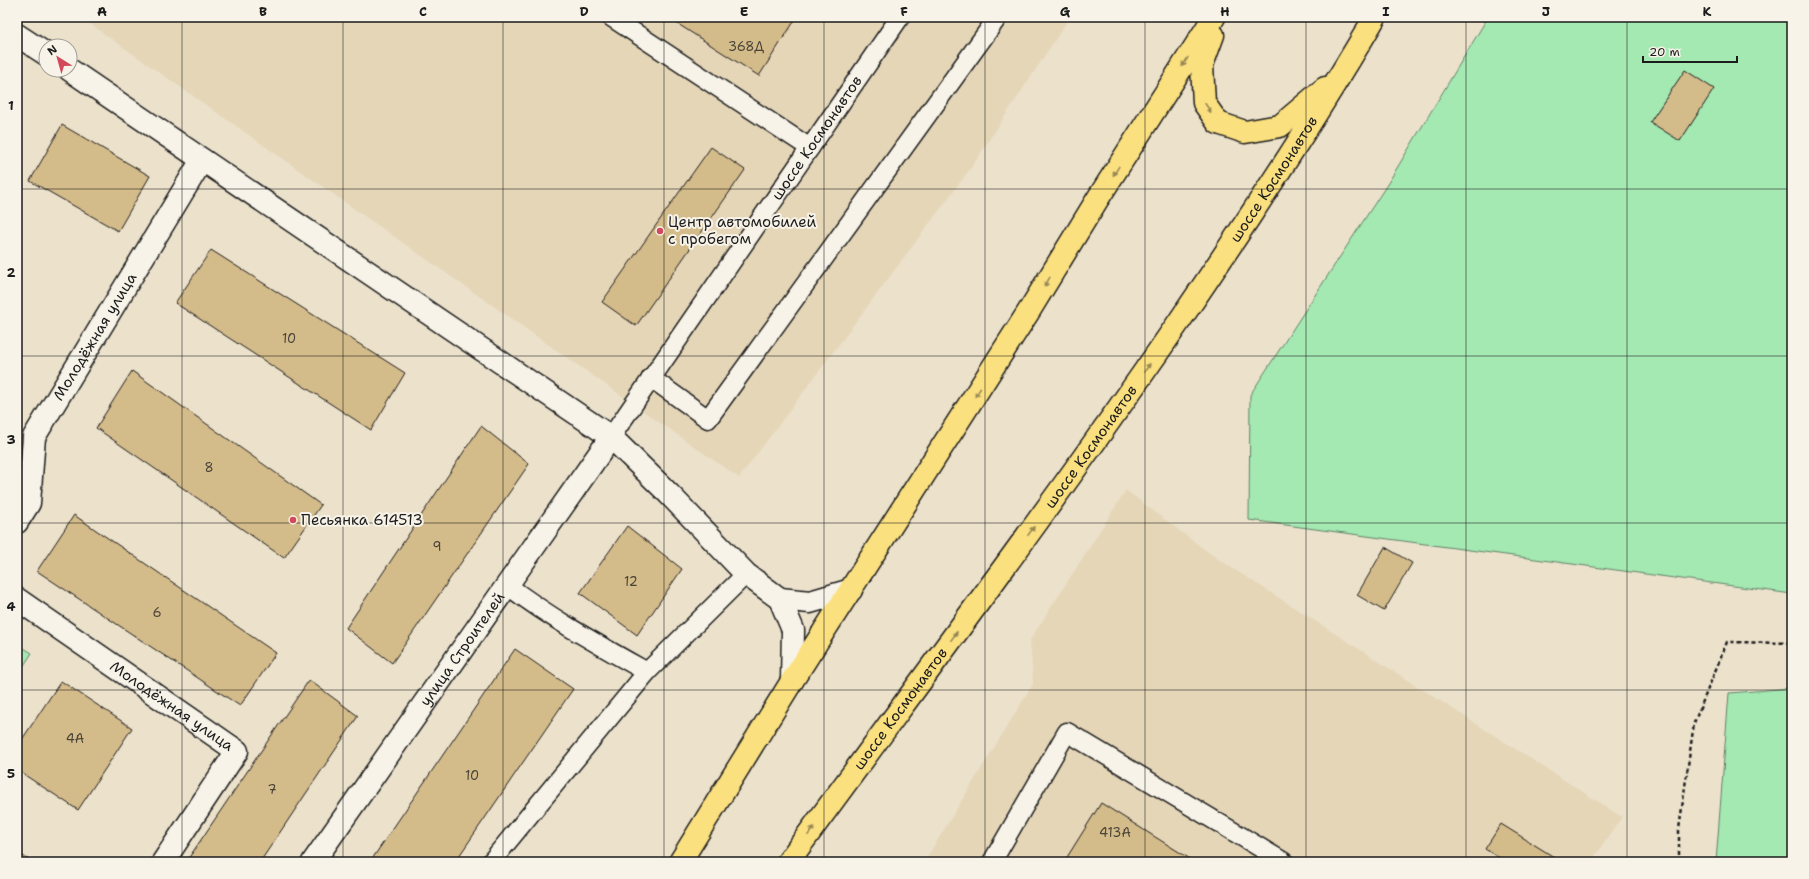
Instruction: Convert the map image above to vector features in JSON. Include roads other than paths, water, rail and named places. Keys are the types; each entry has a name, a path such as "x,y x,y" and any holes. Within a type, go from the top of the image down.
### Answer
{"main road":[{"path":"680,862 792,681 1029,311 1101,194 1214,17"},
{"path":"1220,17 1202,65 1204,103 1218,123 1245,132 1280,126 1341,74"},
{"name":"шоссе Космонавтов","path":"788,862 1033,528 1136,383 1258,203 1341,74 1375,17"}],"street":[{"path":"19,42 38,50"},
{"path":"78,75 611,437 669,494 746,574 780,599 810,602 851,590"},
{"name":"Молодёжная улица","path":"17,522 29,503 34,437 202,160"},
{"name":"улица Строителей","path":"313,862 611,437"},
{"name":"Молодёжная улица","path":"17,599 237,751 163,862"},
{"path":"780,599 793,630 792,681"}],"lane":[{"path":"611,17 810,148"},
{"name":"шоссе Космонавтов","path":"611,437 900,17"},
{"path":"651,378 708,419 998,17"},
{"path":"491,862 647,672 746,574"},
{"path":"507,585 524,598 647,672"},
{"path":"992,862 1067,732 1284,862"}],"place":[{"name":"Центр автомобилей с пробегом","path":"660,231"},
{"name":"Песьянка 614513","path":"293,520"}]}
